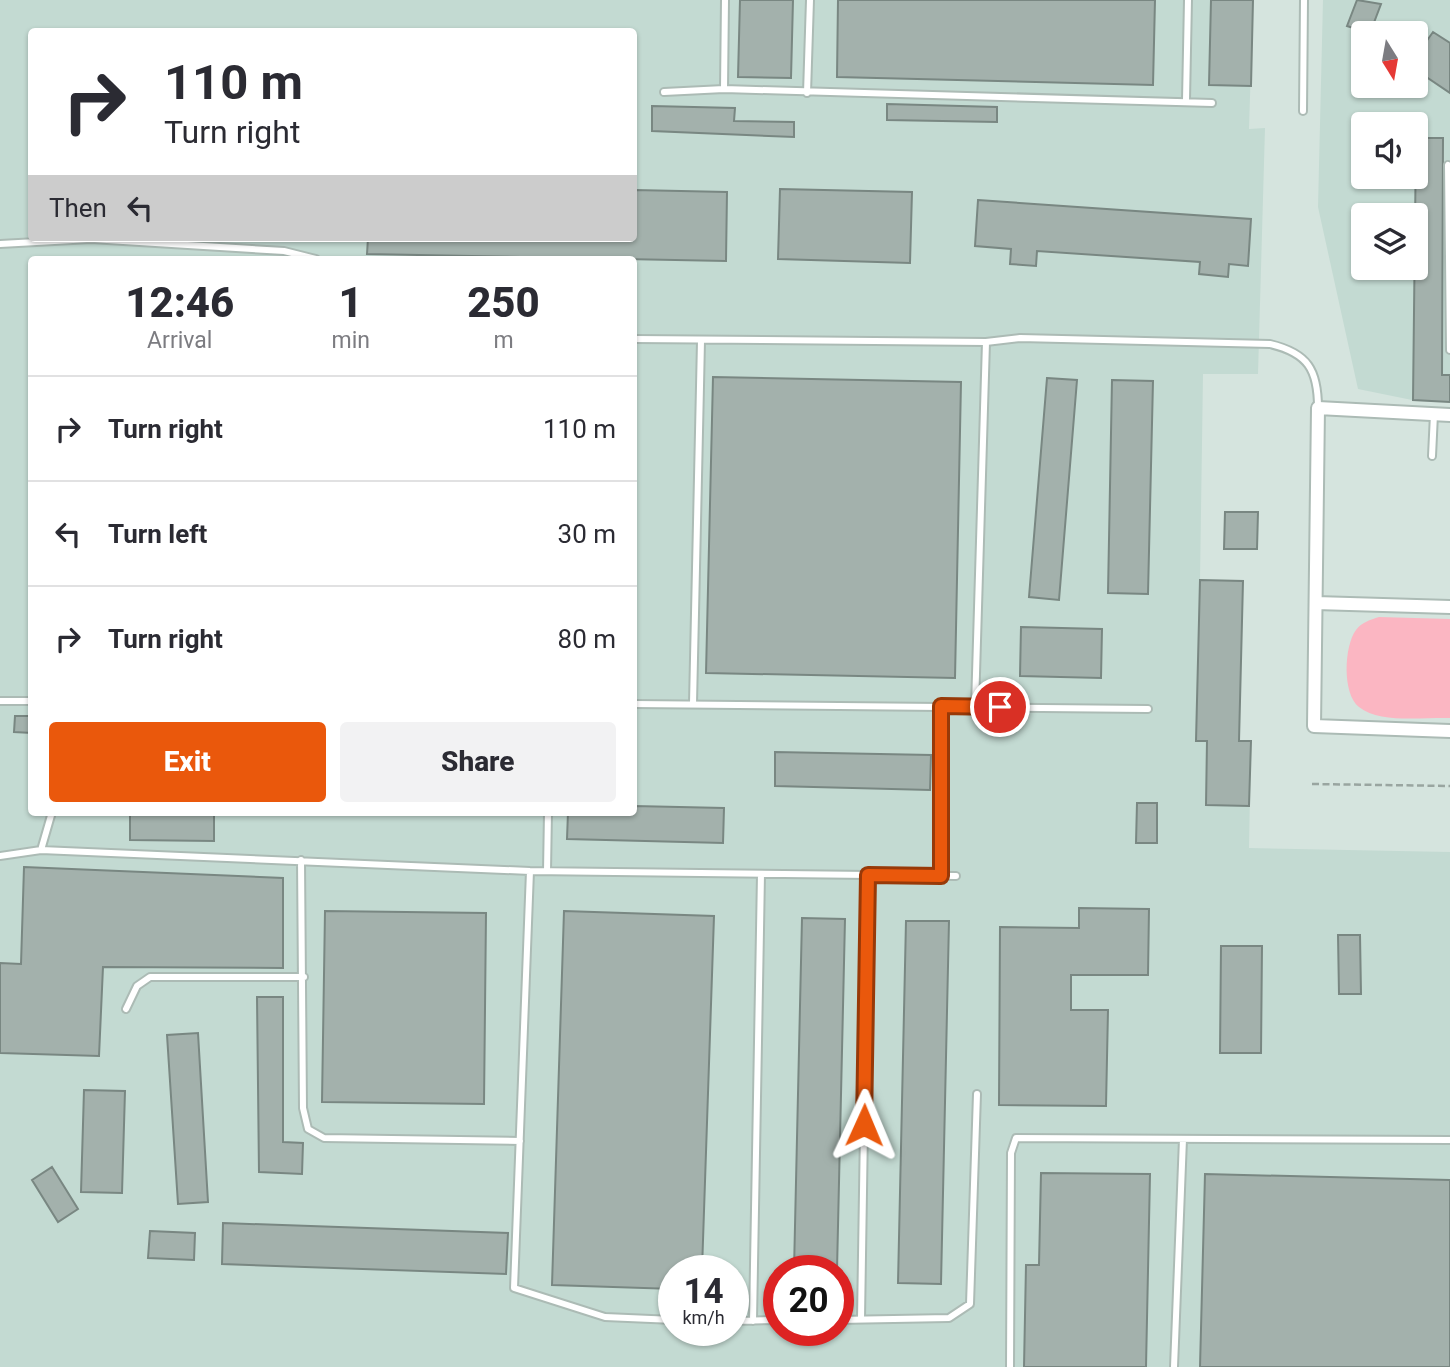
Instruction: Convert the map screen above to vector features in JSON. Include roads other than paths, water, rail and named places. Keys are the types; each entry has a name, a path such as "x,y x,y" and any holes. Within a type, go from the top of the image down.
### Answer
{"street":[{"path":"1450,415 1318,408 1314,726 1450,731"},
{"path":"1317,603 1450,607"}],"lane":[{"path":"724,89 725,0"},
{"path":"807,93 810,0"},
{"path":"1186,100 1188,0"},
{"path":"1303,111 1304,0"},
{"path":"664,92 724,89 1186,100 1212,103"},
{"path":"1450,166 1450,350"},
{"path":"0,244 36,242"},
{"path":"139,242 284,251 304,256"},
{"path":"637,340 986,342 1020,338 1270,344 1290,348 1306,361 1318,381 1318,408"},
{"path":"692,704 701,341"},
{"path":"975,707 986,342"},
{"path":"1432,456 1434,414"},
{"path":"0,701 28,701"},
{"path":"637,704 1149,709"},
{"path":"941,706 941,876"},
{"path":"41,850 51,816"},
{"path":"547,871 548,816"},
{"path":"0,856 41,850 530,871 956,876"},
{"path":"301,860 303,1108 308,1129 324,1138 520,1141"},
{"path":"530,871 514,1288 605,1317 658,1319"},
{"path":"753,1321 761,874"},
{"path":"861,1319 868,875"},
{"path":"126,1009 137,986 150,977 304,977"},
{"path":"854,1319 949,1318 970,1304 976,1094"},
{"path":"1010,1367 1010,1153 1016,1138 1450,1140"},
{"path":"1174,1367 1183,1139"},
{"path":"749,1321 763,1321"}]}
